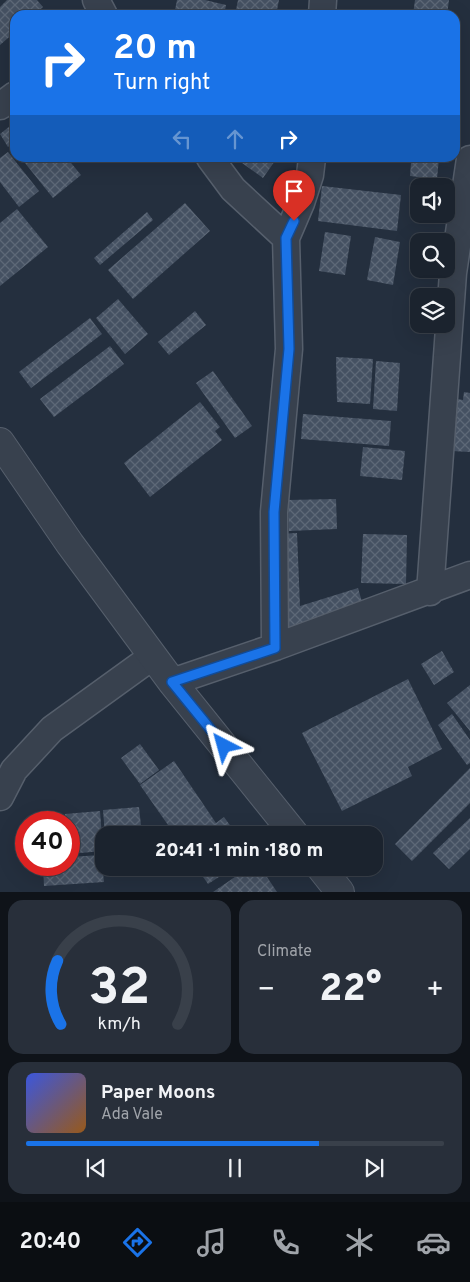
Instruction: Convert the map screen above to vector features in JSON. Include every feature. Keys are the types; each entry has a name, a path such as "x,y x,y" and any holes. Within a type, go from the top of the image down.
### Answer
{"street":[{"path":"430,592 453,273 470,159"},
{"path":"213,162 234,189 286,238"},
{"path":"275,648 274,512 289,349 286,238 301,203 310,175 312,162"},
{"path":"0,442 172,682 288,826"},
{"path":"172,682 275,648 430,592 470,575"},
{"path":"0,797 14,770 52,729 153,656"},
{"path":"327,876 340,892"}],"building":[{"path":"7,0 37,0 43,7 40,10 10,10 10,36 0,45 0,7"},
{"path":"177,0 205,0 226,5 225,10 175,10"},
{"path":"238,0 279,0 277,10 236,10"},
{"path":"415,0 449,0 448,10 414,10"},
{"path":"10,126 10,145 8,147 0,134"},
{"path":"8,152 10,162 16,162 39,191 19,207 0,182 0,158"},
{"path":"24,162 70,162 81,175 53,198"},
{"path":"241,162 274,162 263,178"},
{"path":"402,162 439,162 437,178 410,176 411,163"},
{"path":"322,186 401,195 397,231 318,221"},
{"path":"185,203 210,231 133,299 108,270"},
{"path":"17,209 48,247 0,286 0,223"},
{"path":"147,212 153,220 100,265 94,258"},
{"path":"325,232 351,236 345,275 319,271"},
{"path":"375,237 400,242 393,285 367,280"},
{"path":"118,299 148,334 125,354 96,318"},
{"path":"195,311 206,325 169,355 158,342"},
{"path":"90,318 102,334 31,388 19,372"},
{"path":"110,346 124,364 54,417 40,399"},
{"path":"336,357 373,359 370,404 337,402"},
{"path":"376,361 400,363 397,411 373,409"},
{"path":"213,371 252,426 235,438 196,383"},
{"path":"464,392 470,393 470,452 452,451 456,399 463,400"},
{"path":"200,402 220,427 215,431 222,440 150,497 124,463"},
{"path":"303,414 391,421 389,446 301,439"},
{"path":"363,447 405,451 402,480 360,476"},
{"path":"336,499 337,529 289,531 288,500"},
{"path":"297,533 300,606 358,588 364,609 288,632 278,534"},
{"path":"363,534 407,535 406,584 361,583"},
{"path":"442,651 454,672 434,685 421,664"},
{"path":"408,679 442,749 408,767 412,776 342,811 302,733"},
{"path":"470,685 470,731 447,703"},
{"path":"452,714 470,740 470,763 467,765 438,725"},
{"path":"140,744 159,770 140,784 121,758"},
{"path":"174,761 216,823 224,817 230,826 169,826 140,785"},
{"path":"470,768 470,803 412,861 395,844"},
{"path":"139,807 141,826 104,826 103,810"},
{"path":"100,811 101,826 95,826 95,852 80,853 80,813"},
{"path":"470,818 470,849 449,869 433,853"},
{"path":"95,855 95,876 103,876 104,882 44,886 44,876 80,876 80,856"},
{"path":"202,876 220,876 208,884"},
{"path":"236,876 266,876 277,892 213,892"}],"route":[{"path":"224,746 172,682 275,648 274,512 289,349 286,238 294,221"}]}
